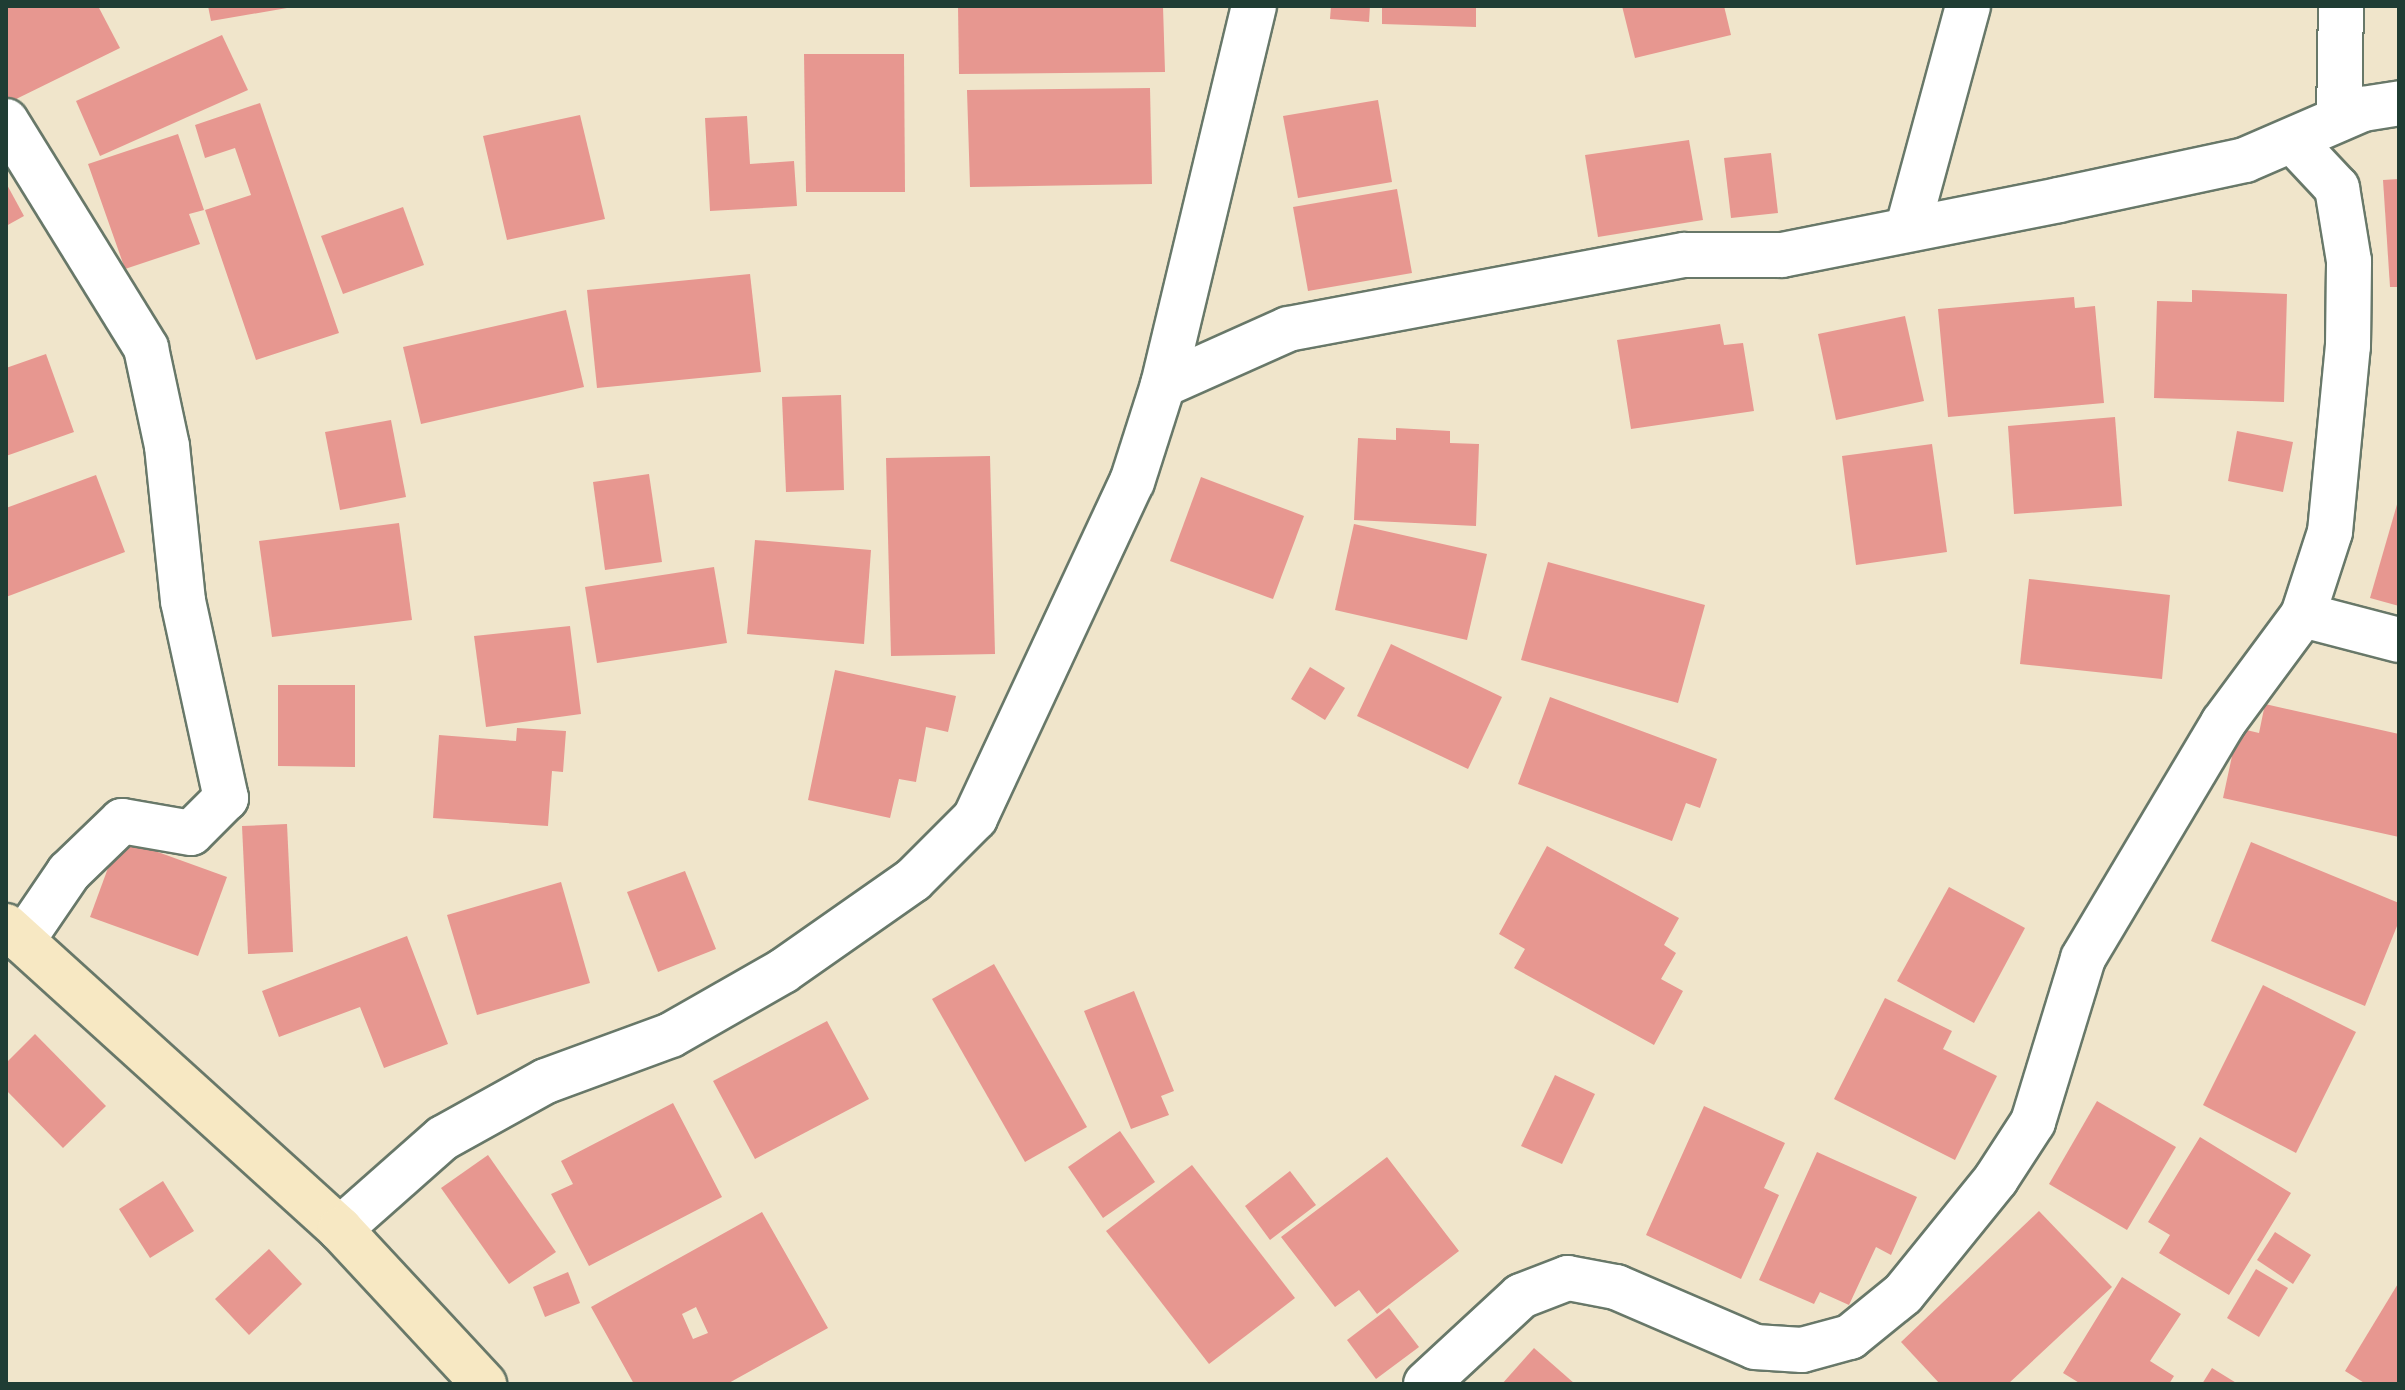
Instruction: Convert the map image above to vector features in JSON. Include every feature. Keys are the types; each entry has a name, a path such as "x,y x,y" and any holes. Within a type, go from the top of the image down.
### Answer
{"street":[{"path":"340,1229 443,1138 546,1081 671,1035 783,971 913,880 975,818 1132,482 1163,385 1254,6"},
{"path":"1908,227 1968,6"},
{"path":"2339,118 2341,6"},
{"path":"1163,385 1288,329 1684,255 1782,255 2229,163 2294,142 2339,118 2399,103"},
{"path":"6,121 146,348 167,446 183,601 226,798 191,833 122,821 69,872 14,934 340,1229 484,1384"},
{"path":"1426,1384 1521,1296 1568,1278 1616,1287 1755,1347 1802,1350 1850,1337 1903,1294 1996,1179 2033,1122 2083,958 2214,736 2303,615 2330,532 2348,346 2349,261 2337,188 2294,142"},
{"path":"2303,615 2399,640"}],"building":[{"path":"6,6 98,6 120,48 8,103"},
{"path":"208,6 287,6 287,8 211,21"},
{"path":"958,6 1163,6 1165,72 959,74"},
{"path":"1331,6 1370,6 1369,22 1330,19"},
{"path":"1382,6 1476,6 1476,27 1382,24"},
{"path":"1622,6 1724,6 1731,35 1635,58"},
{"path":"222,35 248,90 100,156 76,101"},
{"path":"804,54 904,54 905,192 806,192"},
{"path":"1150,88 1152,184 970,187 967,90"},
{"path":"1378,100 1392,182 1298,198 1283,116"},
{"path":"260,103 339,333 256,360 205,210 251,195 235,148 205,158 195,125"},
{"path":"580,115 605,219 507,240 483,136"},
{"path":"747,116 750,164 794,161 797,206 710,211 705,118"},
{"path":"178,134 204,210 189,214 200,244 125,269 88,164"},
{"path":"1689,140 1703,220 1598,237 1585,155"},
{"path":"1771,153 1778,213 1731,218 1724,158"},
{"path":"2399,179 2399,287 2390,287 2383,180"},
{"path":"6,183 24,216 6,226"},
{"path":"1397,189 1412,273 1308,291 1293,207"},
{"path":"403,207 424,265 343,294 321,236"},
{"path":"750,274 761,372 597,388 587,290"},
{"path":"2192,290 2287,294 2284,402 2154,398 2157,301 2192,302"},
{"path":"2074,297 2075,308 2095,306 2104,403 1948,417 1938,309"},
{"path":"566,310 584,387 421,424 403,347"},
{"path":"1905,316 1924,401 1836,420 1818,334"},
{"path":"1720,324 1724,345 1743,343 1754,411 1631,429 1617,340"},
{"path":"46,354 74,432 6,456 6,368"},
{"path":"841,395 844,490 786,492 782,397"},
{"path":"2115,417 2122,506 2014,514 2008,426"},
{"path":"391,420 406,497 340,510 325,432"},
{"path":"1396,428 1450,431 1450,443 1479,444 1476,526 1354,520 1358,438 1396,440"},
{"path":"2237,431 2293,442 2283,492 2228,481"},
{"path":"1932,444 1947,552 1856,565 1842,456"},
{"path":"990,456 995,654 891,656 886,458"},
{"path":"649,474 662,562 605,570 593,482"},
{"path":"96,475 125,552 6,597 6,508"},
{"path":"1201,477 1304,516 1273,599 1170,561"},
{"path":"2399,501 2399,606 2370,598"},
{"path":"399,523 412,620 272,637 259,541"},
{"path":"1354,524 1487,554 1467,640 1335,610"},
{"path":"755,540 871,550 864,644 747,634"},
{"path":"1548,562 1705,605 1678,703 1521,660"},
{"path":"714,567 727,643 597,663 585,587"},
{"path":"2029,579 2170,595 2162,679 2020,664"},
{"path":"570,626 581,714 486,727 474,636"},
{"path":"1391,644 1502,697 1468,769 1357,716"},
{"path":"1310,667 1345,688 1325,720 1291,699"},
{"path":"835,670 956,696 948,732 926,727 916,782 899,779 890,818 808,800"},
{"path":"278,685 355,685 355,767 278,766"},
{"path":"1550,697 1717,759 1700,808 1686,803 1672,841 1518,784"},
{"path":"2265,704 2399,734 2399,837 2223,798 2238,728 2259,733"},
{"path":"517,728 566,731 563,772 552,771 548,826 433,818 439,735 516,741"},
{"path":"287,824 293,952 248,954 242,826"},
{"path":"119,838 227,877 198,956 90,917"},
{"path":"2251,842 2399,903 2399,921 2365,1006 2211,941"},
{"path":"1547,846 1679,918 1664,945 1676,953 1661,979 1683,991 1654,1045 1514,968 1525,949 1499,934"},
{"path":"685,871 716,949 658,972 627,892"},
{"path":"561,882 590,983 477,1015 447,915"},
{"path":"1949,887 2025,928 1974,1023 1897,981"},
{"path":"407,936 448,1044 384,1068 360,1007 279,1037 262,991"},
{"path":"994,964 1087,1127 1025,1162 932,999"},
{"path":"2263,985 2356,1032 2296,1153 2203,1105"},
{"path":"1134,991 1174,1091 1161,1096 1169,1115 1131,1129 1084,1011"},
{"path":"1885,998 1952,1031 1943,1049 1997,1076 1955,1160 1834,1099"},
{"path":"827,1021 869,1099 755,1159 713,1081"},
{"path":"35,1034 106,1106 63,1148 6,1090 6,1063"},
{"path":"1555,1075 1595,1094 1562,1164 1521,1146"},
{"path":"2097,1101 2176,1147 2127,1230 2049,1184"},
{"path":"673,1103 722,1197 589,1266 551,1194 573,1184 561,1161"},
{"path":"1704,1106 1785,1143 1764,1188 1779,1195 1741,1279 1646,1235"},
{"path":"1120,1131 1155,1182 1103,1218 1068,1167"},
{"path":"2200,1137 2291,1193 2229,1295 2159,1253 2170,1235 2148,1222"},
{"path":"1817,1152 1917,1197 1891,1255 1876,1247 1849,1305 1820,1292 1814,1304 1759,1280"},
{"path":"488,1155 556,1252 509,1284 441,1188"},
{"path":"1387,1157 1459,1251 1377,1314 1359,1290 1335,1307 1281,1237"},
{"path":"1192,1165 1295,1298 1209,1364 1106,1231"},
{"path":"1290,1171 1316,1205 1270,1240 1245,1206"},
{"path":"163,1181 194,1231 150,1258 119,1209"},
{"path":"2039,1211 2112,1287 2008,1384 1940,1384 1901,1342"},
{"path":"762,1212 828,1328 727,1384 634,1384 591,1307","holes":["696,1307 708,1333 693,1339 682,1314"]},
{"path":"2275,1232 2311,1255 2293,1284 2257,1260"},
{"path":"269,1249 302,1284 249,1335 215,1299"},
{"path":"2256,1269 2288,1288 2259,1337 2227,1318"},
{"path":"568,1272 580,1303 545,1317 533,1287"},
{"path":"2122,1277 2181,1314 2150,1361 2174,1376 2169,1384 2081,1384 2063,1373"},
{"path":"2399,1282 2399,1384 2366,1384 2345,1371"},
{"path":"1389,1308 1419,1347 1376,1379 1347,1340"},
{"path":"1534,1348 1575,1384 1502,1384"},
{"path":"2212,1368 2238,1384 2202,1384"}]}
